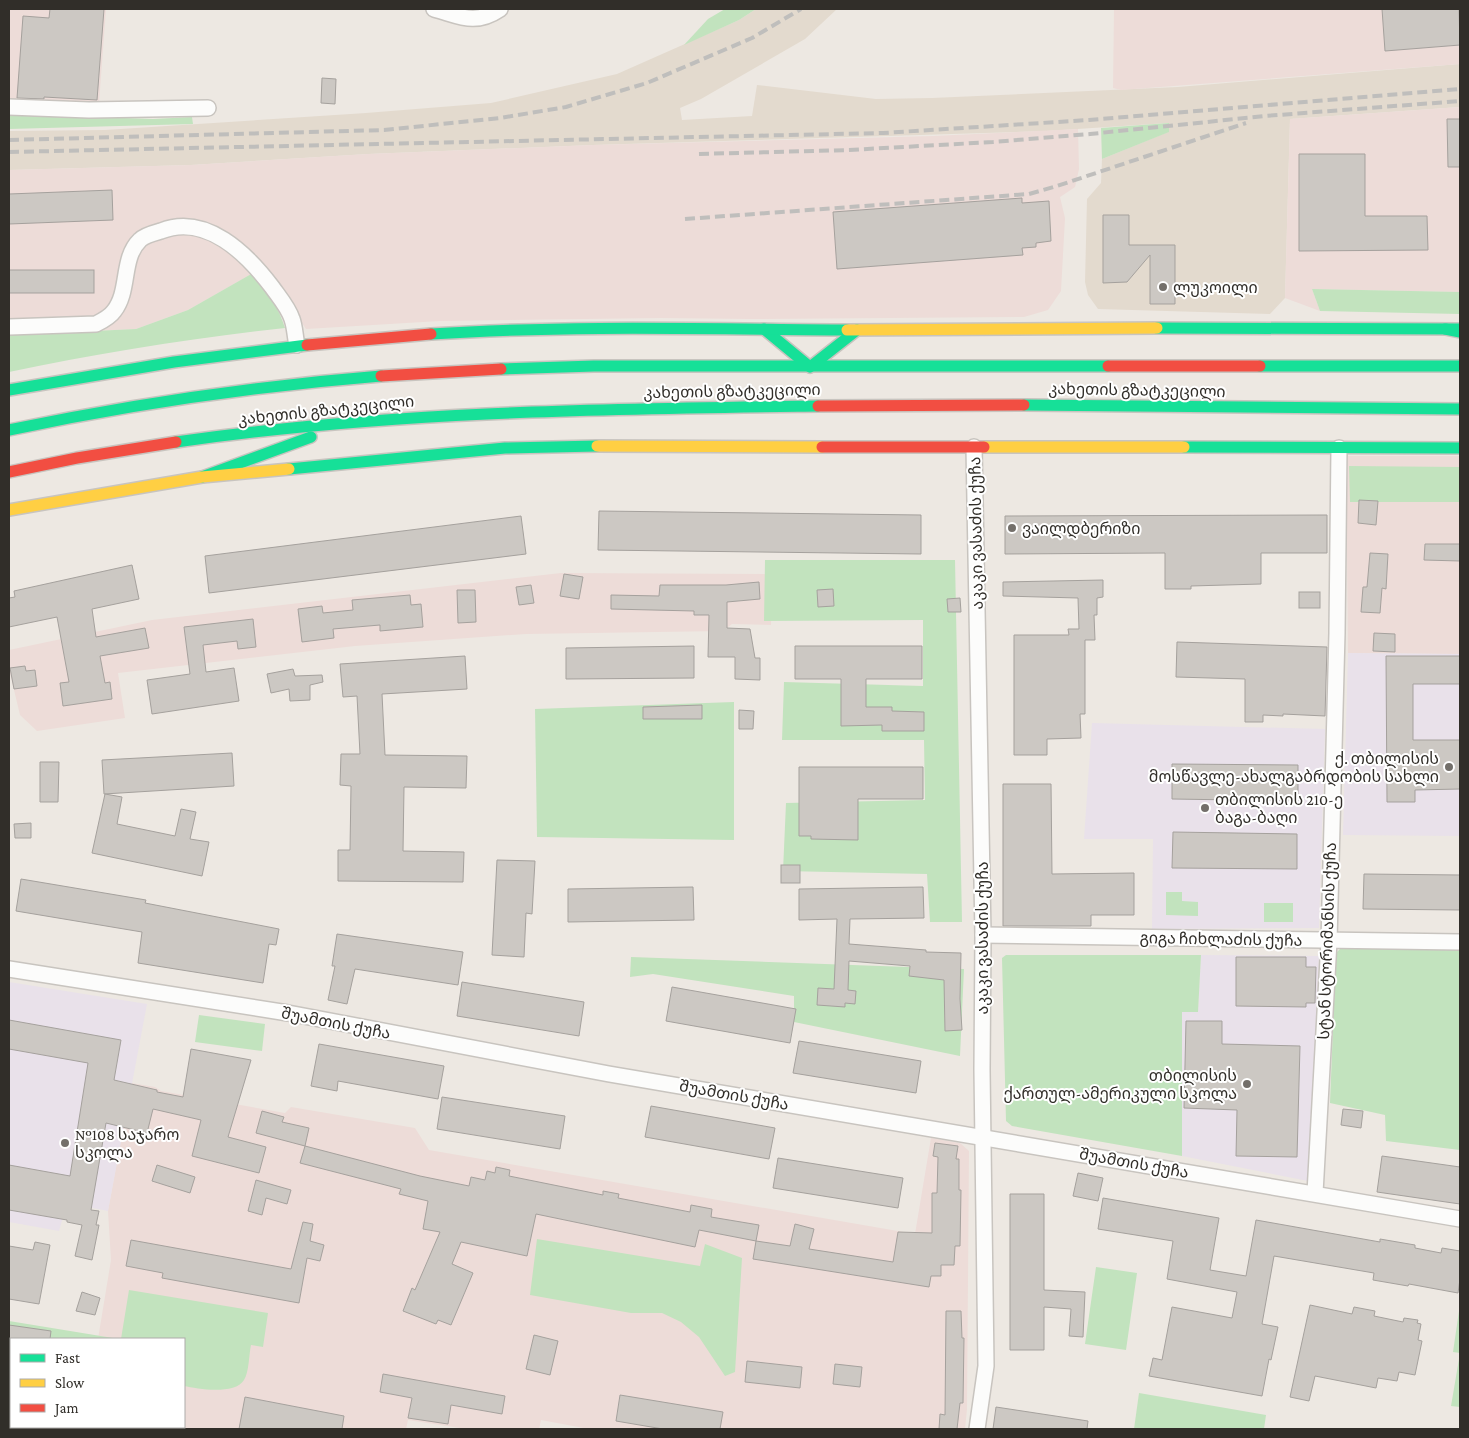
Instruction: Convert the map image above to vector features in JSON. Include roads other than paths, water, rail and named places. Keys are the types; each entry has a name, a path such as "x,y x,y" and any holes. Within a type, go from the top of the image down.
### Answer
{"main road":[{"path":"9,390 159,363 297,345 451,332 523,330 1100,328 1460,330"},
{"path":"764,329 810,367 857,330"},
{"name":"კახეთის გზატკეცილი","path":"9,430 53,420 259,387 454,371 594,366 1460,366"},
{"name":"კახეთის გზატკეცილი","path":"9,472 70,458 136,448 352,422 447,414 563,410 969,404 1430,409 1460,411"},
{"path":"202,477 352,422"},
{"path":"9,510 202,477 505,448 565,446 1460,448"}],"street":[{"path":"434,9 473,19 488,17 500,9"},
{"path":"9,107 89,110 208,108"},
{"path":"9,327 96,324 105,319 114,311 123,294 126,271 133,249 141,239 168,228 186,226 216,235 229,242 247,258 282,300 293,319 297,345"},
{"name":"აკაკი ვასაძის ქუჩა","path":"974,447 983,935 986,1366 977,1429"},
{"name":"სტან სტორიმანსის ქუჩა","path":"1315,1193 1328,941 1337,633 1340,448"},
{"name":"გიგა ჩიხლაძის ქუჩა","path":"983,935 1460,942"},
{"name":"შუამთის ქუჩა","path":"9,969 288,1014 609,1074 1460,1219"}],"railway":[{"path":"9,140 384,130 500,118 566,107 647,83 752,38 801,9"},
{"path":"9,152 883,133 1089,120 1460,89"},
{"path":"699,154 849,150 993,142 1265,116 1460,101"},
{"path":"685,219 1029,194 1246,123"}],"place":[{"name":"ლუკოილი","path":"1163,287"},
{"name":"ვაილდბერიზი","path":"1012,528"},
{"name":"ქ. თბილისის მოსწავლე-ახალგაბრდობის სახლი","path":"1449,767"},
{"name":"თბილისის 210-ე ბაგა-ბაღი","path":"1205,808"},
{"name":"თბილისის ქართულ-ამერიკული სკოლა","path":"1247,1084"},
{"name":"№108 საჯარო სკოლა","path":"65,1143"}]}
